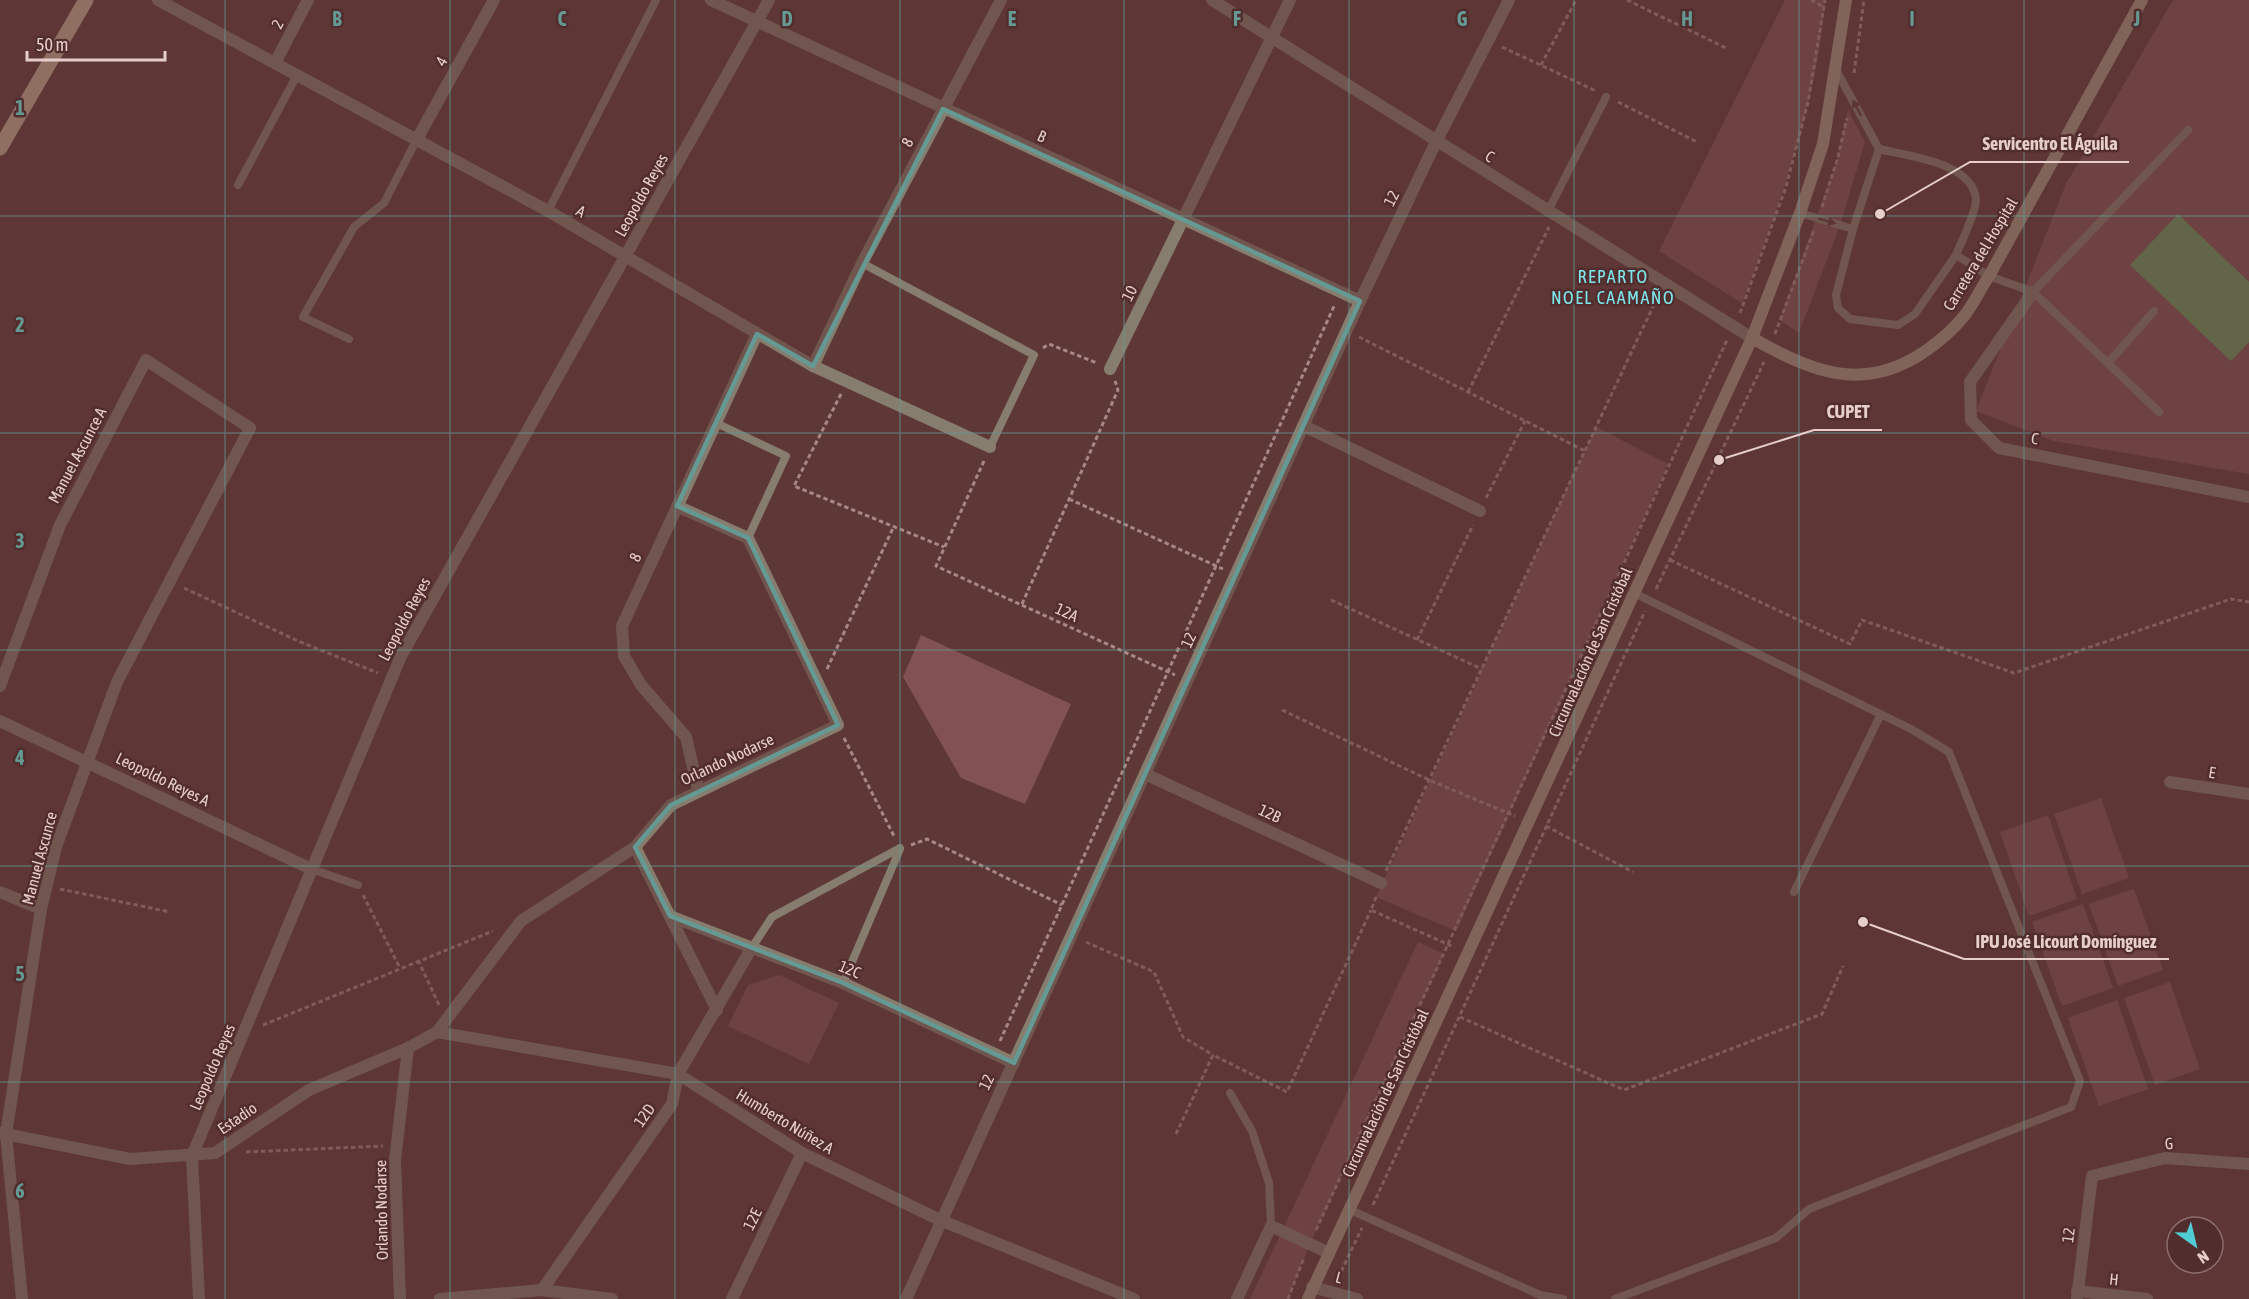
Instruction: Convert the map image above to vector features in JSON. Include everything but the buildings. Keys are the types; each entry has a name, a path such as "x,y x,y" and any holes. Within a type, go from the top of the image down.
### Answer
{"main road":[{"path":"0,148 86,0"},
{"name":"Circunvalación de San Cristóbal","path":"1310,1293 1327,1252 1532,819 1752,338 1800,213 1822,144 1846,0"},
{"name":"Carretera del Hospital","path":"1752,338 1809,367 1839,375 1875,375 1910,361 1941,341 1965,315 1989,276 2142,0"}],"street":[{"name":"A","path":"158,0 548,211 813,366 990,447"},
{"name":"2","path":"275,63 308,0"},
{"name":"4","path":"417,139 494,0"},
{"name":"B","path":"711,0 1360,301"},
{"name":"Leopoldo Reyes","path":"199,1299 192,1156 401,656 769,0"},
{"name":"8","path":"813,366 862,263 1001,0"},
{"name":"C","path":"1212,0 1752,338"},
{"name":"10","path":"1110,369 1290,0"},
{"name":"12","path":"906,1299 1360,301 1507,1"},
{"name":"C","path":"2033,291 1970,382 1971,420 1999,448 2249,496"},
{"name":"8","path":"698,789 686,736 641,685 624,656 621,626 758,334"},
{"name":"Manuel Ascunce A","path":"0,686 60,525 146,360 250,428"},
{"path":"1304,426 1480,511"},
{"name":"Manuel Ascunce","path":"22,1299 3,1133 41,909 56,846 117,682 250,428"},
{"path":"677,506 748,538 838,725"},
{"name":"Leopoldo Reyes A","path":"0,721 311,869"},
{"name":"Orlando Nodarse","path":"436,1032 521,921 635,847 671,805 698,789 838,725"},
{"name":"12B","path":"1145,774 1381,883"},
{"name":"E","path":"2170,782 2249,794"},
{"path":"635,847 717,1010"},
{"path":"0,892 41,909"},
{"name":"12C","path":"670,916 843,983 1014,1063"},
{"name":"12D","path":"542,1290 672,1104 678,1074 752,949"},
{"path":"408,1048 436,1032"},
{"name":"Humberto Núñez A","path":"436,1032 678,1074 802,1153 940,1220 1134,1299"},
{"name":"Orlando Nodarse","path":"400,1299 395,1160 408,1048"},
{"name":"Estadio","path":"3,1133 130,1159 215,1153 309,1090 408,1048"},
{"name":"12E","path":"732,1299 802,1153"},
{"name":"G","path":"2092,1176 2165,1158 2249,1164"},
{"name":"12","path":"2077,1295 2092,1176"},
{"path":"1237,1299 1271,1226 1327,1252"},
{"path":"440,1299 542,1290 612,1299"},
{"name":"L","path":"1310,1293 1357,1299"},
{"name":"H","path":"2077,1295 2147,1299"}],"lane":[{"path":"548,211 656,0"},
{"path":"1835,68 1880,149 1953,168 1970,183 1976,200 1956,255 1916,314 1898,325 1850,319 1838,308 1836,295 1853,229 1880,149"},
{"path":"238,185 297,75"},
{"path":"1551,213 1606,97"},
{"path":"2033,291 2188,130"},
{"path":"349,339 303,317 354,227 384,203 417,139"},
{"path":"1800,213 1853,229"},
{"path":"1956,255 1989,276 2033,291 2159,412"},
{"path":"862,263 1034,355 990,447"},
{"path":"2108,363 2154,311"},
{"path":"716,423 786,456 748,538"},
{"path":"1615,1299 1776,1238 1809,1209 2072,1107 2080,1081 1948,752 1881,714 1635,593"},
{"path":"1794,892 1881,714"},
{"path":"752,949 772,917 900,848"},
{"path":"843,983 900,848"},
{"path":"311,869 358,885"},
{"path":"1230,1092 1252,1131 1269,1183 1271,1226"},
{"path":"1348,1209 1540,1295 1563,1299"}],"path":[{"path":"1541,64 1576,0"},
{"path":"1627,0 1726,48"},
{"path":"1811,0 1824,7"},
{"path":"1288,1299 1310,1244 1395,1063 1507,814 1748,296 1786,187 1808,102 1825,0"},
{"path":"1468,393 1551,213"},
{"path":"1086,942 1154,972 1183,1037 1213,1055 1287,1092 1429,780 1664,284"},
{"path":"995,1054 1341,292"},
{"path":"1347,331 1585,451"},
{"path":"1022,604 1118,390 1110,369 1049,344 1034,355"},
{"path":"848,382 794,486 944,547 990,447"},
{"path":"1417,639 1525,421"},
{"path":"1069,499 1236,575"},
{"path":"820,684 894,526"},
{"name":"12A","path":"944,547 936,566 1187,681"},
{"path":"1670,560 1850,644 1862,620 2014,673 2231,600 2249,602"},
{"path":"169,580 298,641 391,679"},
{"path":"1331,600 1482,669"},
{"path":"1282,710 1429,780 1507,814 1532,819 1633,872"},
{"path":"838,725 900,848 927,839 1063,905"},
{"path":"358,885 400,968"},
{"path":"46,887 170,912"},
{"path":"1371,910 1486,961"},
{"path":"245,1032 418,960 521,921"},
{"path":"418,960 445,1019"},
{"path":"1460,1017 1624,1090 1822,1014 1843,966"},
{"path":"1176,1134 1213,1055"},
{"path":"215,1153 397,1146"}],"highlighted area":[{"path":"943,109 1360,301 1014,1063 843,983 670,916 635,847 671,805 838,725 748,538 677,506 757,334 813,366"}],"shaded area":[{"path":"1785,0 1825,0 1821,39 1814,78 1794,154 1742,303 1659,251"},
{"path":"2173,0 2249,0 2249,474 2054,441 1976,411 2066,184"},
{"path":"1848,110 1865,142 1840,225 1799,333 1780,320 1838,157"},
{"path":"2178,214 2249,282 2249,342 2231,361 2130,265"},
{"path":"1596,427 1668,464 1456,931 1376,897"},
{"path":"921,635 1071,704 1025,804 961,778 903,677"},
{"path":"2101,798 2129,878 2082,894 2054,814"},
{"path":"2048,815 2077,899 2029,916 2000,832"},
{"path":"2134,889 2163,970 2118,986 2089,904"},
{"path":"2083,904 2113,988 2062,1006 2032,922"},
{"path":"1418,942 1444,954 1310,1244 1288,1299 1250,1299"},
{"path":"779,975 839,1003 809,1064 728,1026 748,985"},
{"path":"2170,982 2200,1069 2155,1085 2124,998"},
{"path":"2117,1000 2148,1089 2099,1106 2068,1018"}],"place":[{"name":"Servicentro El Águila","path":"1880,214"},
{"name":"CUPET","path":"1719,460"},
{"name":"IPU José Licourt Domínguez","path":"1863,922"}],"district":[{"name":"REPARTO NOEL CAAMAÑO","path":"1613,287"}]}
